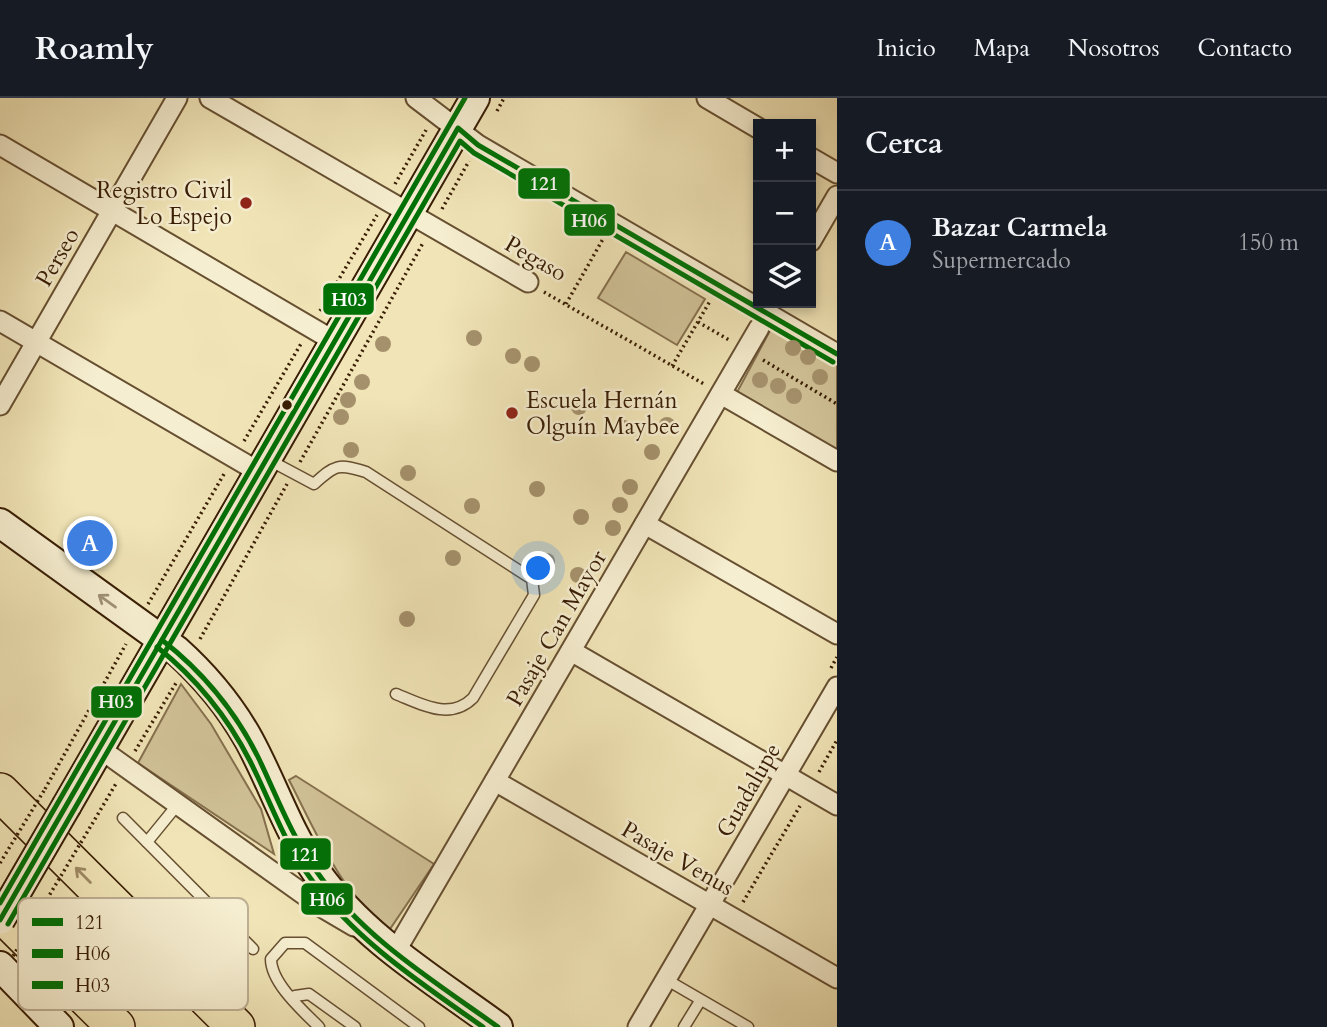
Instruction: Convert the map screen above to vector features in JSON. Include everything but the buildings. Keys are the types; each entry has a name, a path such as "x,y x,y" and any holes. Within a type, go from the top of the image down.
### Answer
{"highway":[{"path":"0,792 106,898"},
{"path":"0,912 18,930"},
{"path":"99,1010 116,1027"},
{"path":"219,1010 236,1027"}],"main road":[{"path":"0,920 56,797 99,748 475,98"},
{"path":"0,523 162,640 199,672 225,702 250,742 307,859 337,899 386,945 498,1027"},
{"path":"6,961 18,976"},
{"path":"46,1010 60,1027"}],"street":[{"name":"Perseo","path":"0,405 177,98"},
{"name":"Pegaso","path":"210,98 528,282"},
{"path":"416,98 478,145 837,354"},
{"path":"706,98 753,125"},
{"path":"0,145 334,341"},
{"path":"816,161 837,173"},
{"path":"816,232 837,196"},
{"name":"Pasaje Can Mayor","path":"386,945 495,781 767,315"},
{"path":"0,321 262,465"},
{"path":"721,394 837,461"},
{"path":"645,524 837,635"},
{"path":"570,651 837,805"},
{"name":"Guadalupe","path":"638,1027 837,687"},
{"path":"99,748 320,905 386,945"},
{"name":"Pasaje Venus","path":"495,781 837,978"}],"lane":[{"path":"262,465 314,484 333,467 346,466 366,472 533,579 534,595 473,698 465,706 452,710 435,710 396,694"},
{"path":"147,842 178,804"},
{"path":"123,818 202,898"},
{"path":"319,1027 293,1000 271,969 271,959 285,943 305,943 419,1027"},
{"path":"248,944 253,949"},
{"path":"667,980 742,1026"},
{"path":"293,1000 300,993 309,994 355,1027"},
{"path":"684,1027 700,1000"}],"path":[{"path":"566,304 612,223"},
{"name":"Pegaso","path":"528,282 721,394"},
{"path":"672,366 719,285"},
{"path":"698,322 837,404"},
{"path":"733,918 837,740"},
{"path":"0,863 56,797"},
{"path":"46,898 92,824"},
{"path":"6,961 18,942"}],"shaded area":[{"path":"626,252 705,299 677,345 598,298"},
{"path":"773,325 837,364 837,454 735,396"},
{"path":"181,684 211,724 261,809 274,854 138,763"},
{"path":"296,776 434,864 390,929 358,899 331,861 289,780"}],"transit line":[{"name":"H03","path":"0,903 465,98"},
{"name":"121","path":"0,920 458,128 478,145 837,354"},
{"name":"H06","path":"23,898 460,141 474,153 833,362"},
{"name":"121","path":"162,640 205,679 240,725 300,845 335,896 401,957 498,1027"},
{"name":"H06","path":"157,647 210,699 231,729 250,761 293,851 329,901 348,922 391,960 483,1027"},
{"name":"H06","path":"8,924 18,907"}],"place":[{"name":"Registro Civil Lo Espejo","path":"246,203"},
{"name":"Escuela Hernán Olguín Maybee","path":"512,413"},
{"name":"Bazar Carmela","path":"90,543"}]}
